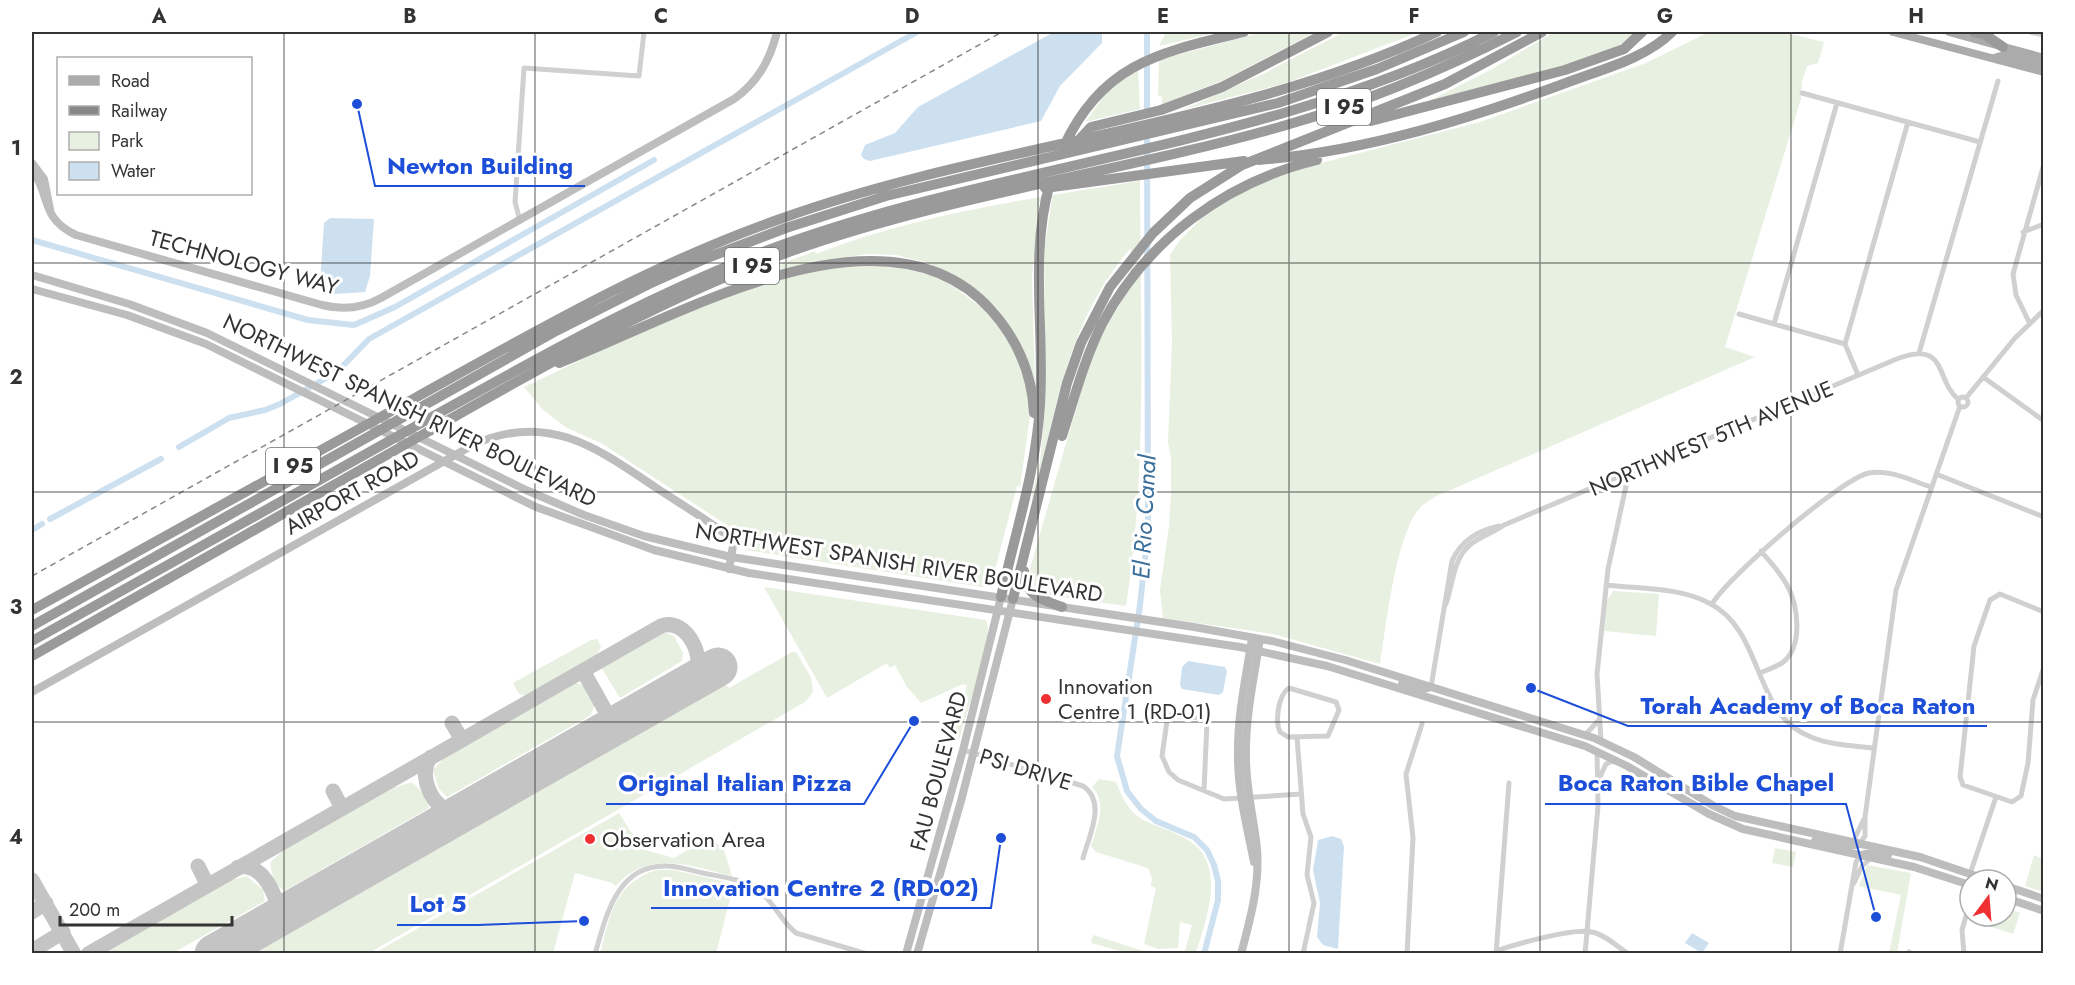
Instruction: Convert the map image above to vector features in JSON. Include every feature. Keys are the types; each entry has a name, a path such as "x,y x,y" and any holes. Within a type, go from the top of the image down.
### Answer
{"highway":[{"path":"1000,597 1023,511 1033,457 1040,397 1038,251 1045,203 1057,162 1077,121 1101,89 1128,69 1161,53 1244,32"},
{"path":"1162,120 1328,32"},
{"name":"I 95","path":"32,610 572,310 667,264 765,224 846,196 1303,84 1437,32"},
{"path":"1162,120 1308,94 1396,62 1464,32"},
{"path":"1162,151 1347,94 1416,68 1494,32"},
{"name":"I 95","path":"32,656 626,321 731,274 850,232 1131,158 1271,129 1342,107 1440,69 1517,32"},
{"path":"1013,599 1073,363 1094,314 1129,260 1163,222 1190,198 1228,173 1275,150 1445,84 1542,32"},
{"path":"1329,130 1566,70 1624,49 1642,32"},
{"path":"994,194 1310,154 1381,141 1488,110 1587,75 1652,48 1672,32"},
{"path":"1974,32 2003,47"},
{"path":"32,627 556,331 688,266 786,228 877,199 1131,128"},
{"path":"1034,519 1045,495 1089,353 1107,316 1130,280 1163,243 1198,213 1248,183 1284,169 1370,147 1381,141"},
{"path":"32,641 575,338 678,287 766,251 855,221 937,198 1131,158"},
{"path":"526,376 661,318 738,290 842,262 893,260 931,269 956,281 987,305 1007,330 1022,357 1030,384 1034,410 1033,457"},
{"path":"1024,559 1024,581 1028,591 1036,597 1062,607"},
{"path":"32,620 61,610"}],"main road":[{"name":"TECHNOLOGY WAY","path":"32,171 51,213 63,227 82,237 306,301 341,308 376,300 739,96 753,83 768,62 777,32"},
{"path":"1893,32 2043,72"},
{"path":"1949,32 2043,58"},
{"path":"1993,58 2004,55 2043,66"},
{"path":"32,163 44,179 51,213"},
{"name":"NORTHWEST SPANISH RIVER BOULEVARD","path":"32,275 169,318 227,341 546,499 604,522 662,541 731,557 1256,638 1326,655 1601,741 1640,760 1726,812 1793,830 1922,858 1958,870"},
{"name":"NORTHWEST SPANISH RIVER BOULEVARD","path":"32,289 87,303 167,329 280,380 536,507 594,530 664,553 729,569 1148,633 1306,661 1597,751 1709,814 1737,827 1798,843 1922,869 1958,881"},
{"name":"AIRPORT ROAD","path":"32,692 473,445 509,433 534,431 560,434 605,453 728,536 733,544 729,569"},
{"name":"FAU BOULEVARD","path":"906,954 963,750 1000,597"},
{"name":"FAU BOULEVARD","path":"917,954 974,753 1013,599"},
{"path":"1240,954 1254,900 1257,852 1245,798 1238,731 1256,638"},
{"path":"1368,679 1395,682 1422,690 1431,687"},
{"path":"1737,827 1793,830"},
{"path":"1798,843 1815,841 1850,847 1856,843"},
{"path":"1861,855 1871,852 1904,858 1922,858"},
{"path":"2018,890 2043,899"},
{"path":"2018,902 2043,910"}],"street":[{"path":"520,221 514,202 524,68 640,75 644,32"},
{"path":"2030,32 2043,35"},
{"path":"1856,843 1865,836 1865,817 1896,590 1960,406 1936,362 1919,353 1998,81"},
{"path":"1802,93 1980,142"},
{"path":"1774,324 1837,103"},
{"path":"1858,375 1845,344 1908,122"},
{"path":"2029,322 2016,295 2013,279 2023,232 2043,164"},
{"path":"2023,232 2043,224"},
{"path":"1958,399 1966,398 2029,322 2043,310"},
{"path":"1739,314 1845,344"},
{"name":"NORTHWEST 5TH AVENUE","path":"1431,687 1446,604 1456,565 1471,543 1504,525 1899,358 1919,353"},
{"path":"1983,377 2043,420"},
{"path":"1960,406 1967,405 1966,398"},
{"path":"1712,604 1742,568 1761,551 1861,476 1888,473 1931,487"},
{"path":"1936,474 2043,517"},
{"path":"1601,741 1596,682 1606,585 1626,486 1623,475"},
{"path":"1760,673 1786,659 1794,643 1796,625 1795,607 1788,587 1761,551"},
{"path":"1606,585 1685,594 1712,604 1730,619 1744,636 1778,711 1802,733 1819,740 1874,748"},
{"path":"2043,612 1996,595 1990,600 1974,646 1960,777 1963,785 2014,802 2024,788 2033,700 2043,667"},
{"path":"1289,688 1300,690 1336,702 1339,710 1328,736 1297,737 1283,735 1277,728 1284,691 1289,688"},
{"path":"1204,790 1207,723 1200,718 1171,715 1162,752 1169,772 1178,780 1224,799 1301,794"},
{"path":"1585,735 1598,721"},
{"path":"1407,954 1413,838 1406,774 1422,724"},
{"path":"1297,737 1303,814 1311,837 1306,866 1314,903 1303,954"},
{"name":"PSI DRIVE","path":"963,750 1083,786 1089,790 1096,809 1083,858"},
{"path":"1585,954 1599,778 1597,751"},
{"path":"1599,778 1606,764 1616,760"},
{"path":"1509,783 1496,952 1532,941 1588,931 1603,936 1628,954"},
{"path":"1972,868 1996,797"},
{"path":"1840,954 1856,862 1861,855"},
{"path":"1852,887 1862,866 1871,858"},
{"path":"596,954 608,910 620,888 639,872 655,866 669,866 750,885 768,899 786,925 796,933 867,954"},
{"path":"1963,928 1964,954"}],"green space":[{"path":"1166,32 1219,32 1159,46"},
{"path":"1263,32 1316,32 1221,81 1162,104 1162,97 1158,95 1159,60"},
{"path":"1344,32 1419,32 1289,82 1182,110 1263,74"},
{"path":"1554,32 1638,32 1624,43 1572,64 1425,103 1494,68"},
{"path":"1709,32 1782,32 1824,42 1818,63 1807,66 1802,81 1801,99 1725,347 1755,357 1439,495 1425,504 1414,517 1399,556 1380,664 1273,634 1163,618 1160,590 1169,526 1171,492 1171,459 1168,442 1172,343 1170,255 1179,241 1208,212 1251,187 1294,170 1480,122 1646,63"},
{"path":"1138,69 1140,109 1085,122 1107,92"},
{"path":"1140,181 1140,447 1133,553 1126,606 1042,594 1029,583 1029,572 1088,367 1105,328 1130,288 1131,248 1109,276 1077,338 1056,405 1033,508 1032,493 1040,463 1046,394 1044,251 1052,199 1039,202 1032,276 1035,390 997,308 957,277 928,263 896,255 867,254 810,263 810,267 692,302 743,278 815,251 816,254 895,228 976,209"},
{"path":"876,262 942,278 994,317 1021,363 1031,409 1020,487 1017,486 991,585 982,587 746,550 733,529 601,443 567,428 543,410 524,387 652,327 740,292 785,278 830,268"},
{"path":"764,587 986,620 988,629 983,659 959,740 951,744 967,685 963,684 921,703 907,687 895,665 890,668 887,663 827,698"},
{"path":"1613,591 1659,594 1656,636 1604,631 1607,601"},
{"path":"663,632 674,636 683,653 682,661 620,698 601,667"},
{"path":"597,639 601,647 596,657 526,696 519,694 513,683 591,640"},
{"path":"792,652 796,652 811,677 813,692 805,702 369,953 252,953 725,684 729,688"},
{"path":"572,683 583,686 591,696 595,703 591,715 447,797 439,789 433,770 447,755"},
{"path":"1099,779 1116,782 1123,797 1137,816 1188,840 1200,850 1211,877 1211,892 1205,924 1196,952 1185,951 1192,925 1180,922 1178,948 1158,949 1144,944 1156,888 1151,886 1152,878 1148,868 1096,852 1091,846 1100,815 1097,794 1092,787"},
{"path":"412,782 426,796 429,808 284,891 274,882 270,863 299,839 357,804"},
{"path":"619,813 642,849 674,858 711,837 724,850 732,876 685,865 656,864 642,867 628,875 616,886 575,873 553,953 373,954"},
{"path":"1775,848 1796,852 1793,867 1772,863"},
{"path":"2034,855 2043,859 2043,892 2025,886"},
{"path":"1867,865 1911,873 1897,953 1889,953 1901,895 1859,886"},
{"path":"656,870 674,870 734,884 716,953 600,954 611,914 622,892 642,876"},
{"path":"247,876 263,890 265,901 173,953 95,953 227,881"},
{"path":"1995,928 2015,928 2013,934"},
{"path":"1093,935 1150,953 1128,953 1091,943"}],"water":[{"path":"1054,32 1102,32 1102,43 1060,86 1041,121 870,161 861,155 865,145 895,133 918,107"},
{"path":"330,218 374,219 370,276 365,292 334,294 320,284 324,223"},
{"path":"1188,661 1225,667 1227,671 1223,692 1219,695 1182,689 1180,685 1182,667"},
{"path":"1332,836 1341,839 1344,846 1338,949 1323,945 1317,937 1320,903 1313,870 1318,840"},
{"path":"1692,933 1709,943 1702,953 1685,943"}],"waterway":[{"path":"179,447 229,418 265,410 280,404 337,372 369,339 917,32"},
{"name":"El Rio Canal","path":"1147,32 1147,115"},
{"name":"El Rio Canal","path":"1147,131 1148,530 1140,605 1117,756 1127,791 1141,809 1156,821 1194,837 1207,850 1214,865 1218,881 1218,900 1204,954"},
{"path":"32,240 308,320 354,325 395,307 654,160"},
{"path":"50,519 161,459"},
{"path":"32,530 42,524"}],"taxiway":[{"path":"88,954 661,626 671,625 680,628 693,643 698,664 691,682"},
{"path":"583,671 614,726"},
{"path":"452,723 462,740"},
{"path":"431,757 425,774 431,794 444,809 462,812"},
{"path":"333,791 342,808"},
{"path":"435,827 441,816 438,803"},
{"path":"198,866 207,884"},
{"path":"238,867 246,867 258,872 268,883 277,904 270,922"},
{"path":"32,880 74,954"},
{"path":"275,898 285,905 297,906"},
{"path":"32,912 46,903"},
{"path":"32,951 63,932"}],"runway":[{"path":"214,954 718,667"}],"railway":[{"path":"32,576 1002,32"}],"place":[{"name":"Newton Building","path":"357,104"},
{"name":"Torah Academy of Boca Raton","path":"1531,688"},
{"name":"Innovation Centre 1 (RD-01)","path":"1046,699"},
{"name":"Original Italian Pizza","path":"914,721"},
{"name":"Innovation Centre 2 (RD-02)","path":"1001,838"},
{"name":"Observation Area","path":"590,839"},
{"name":"Boca Raton Bible Chapel","path":"1876,917"},
{"name":"Lot 5","path":"584,921"}]}
